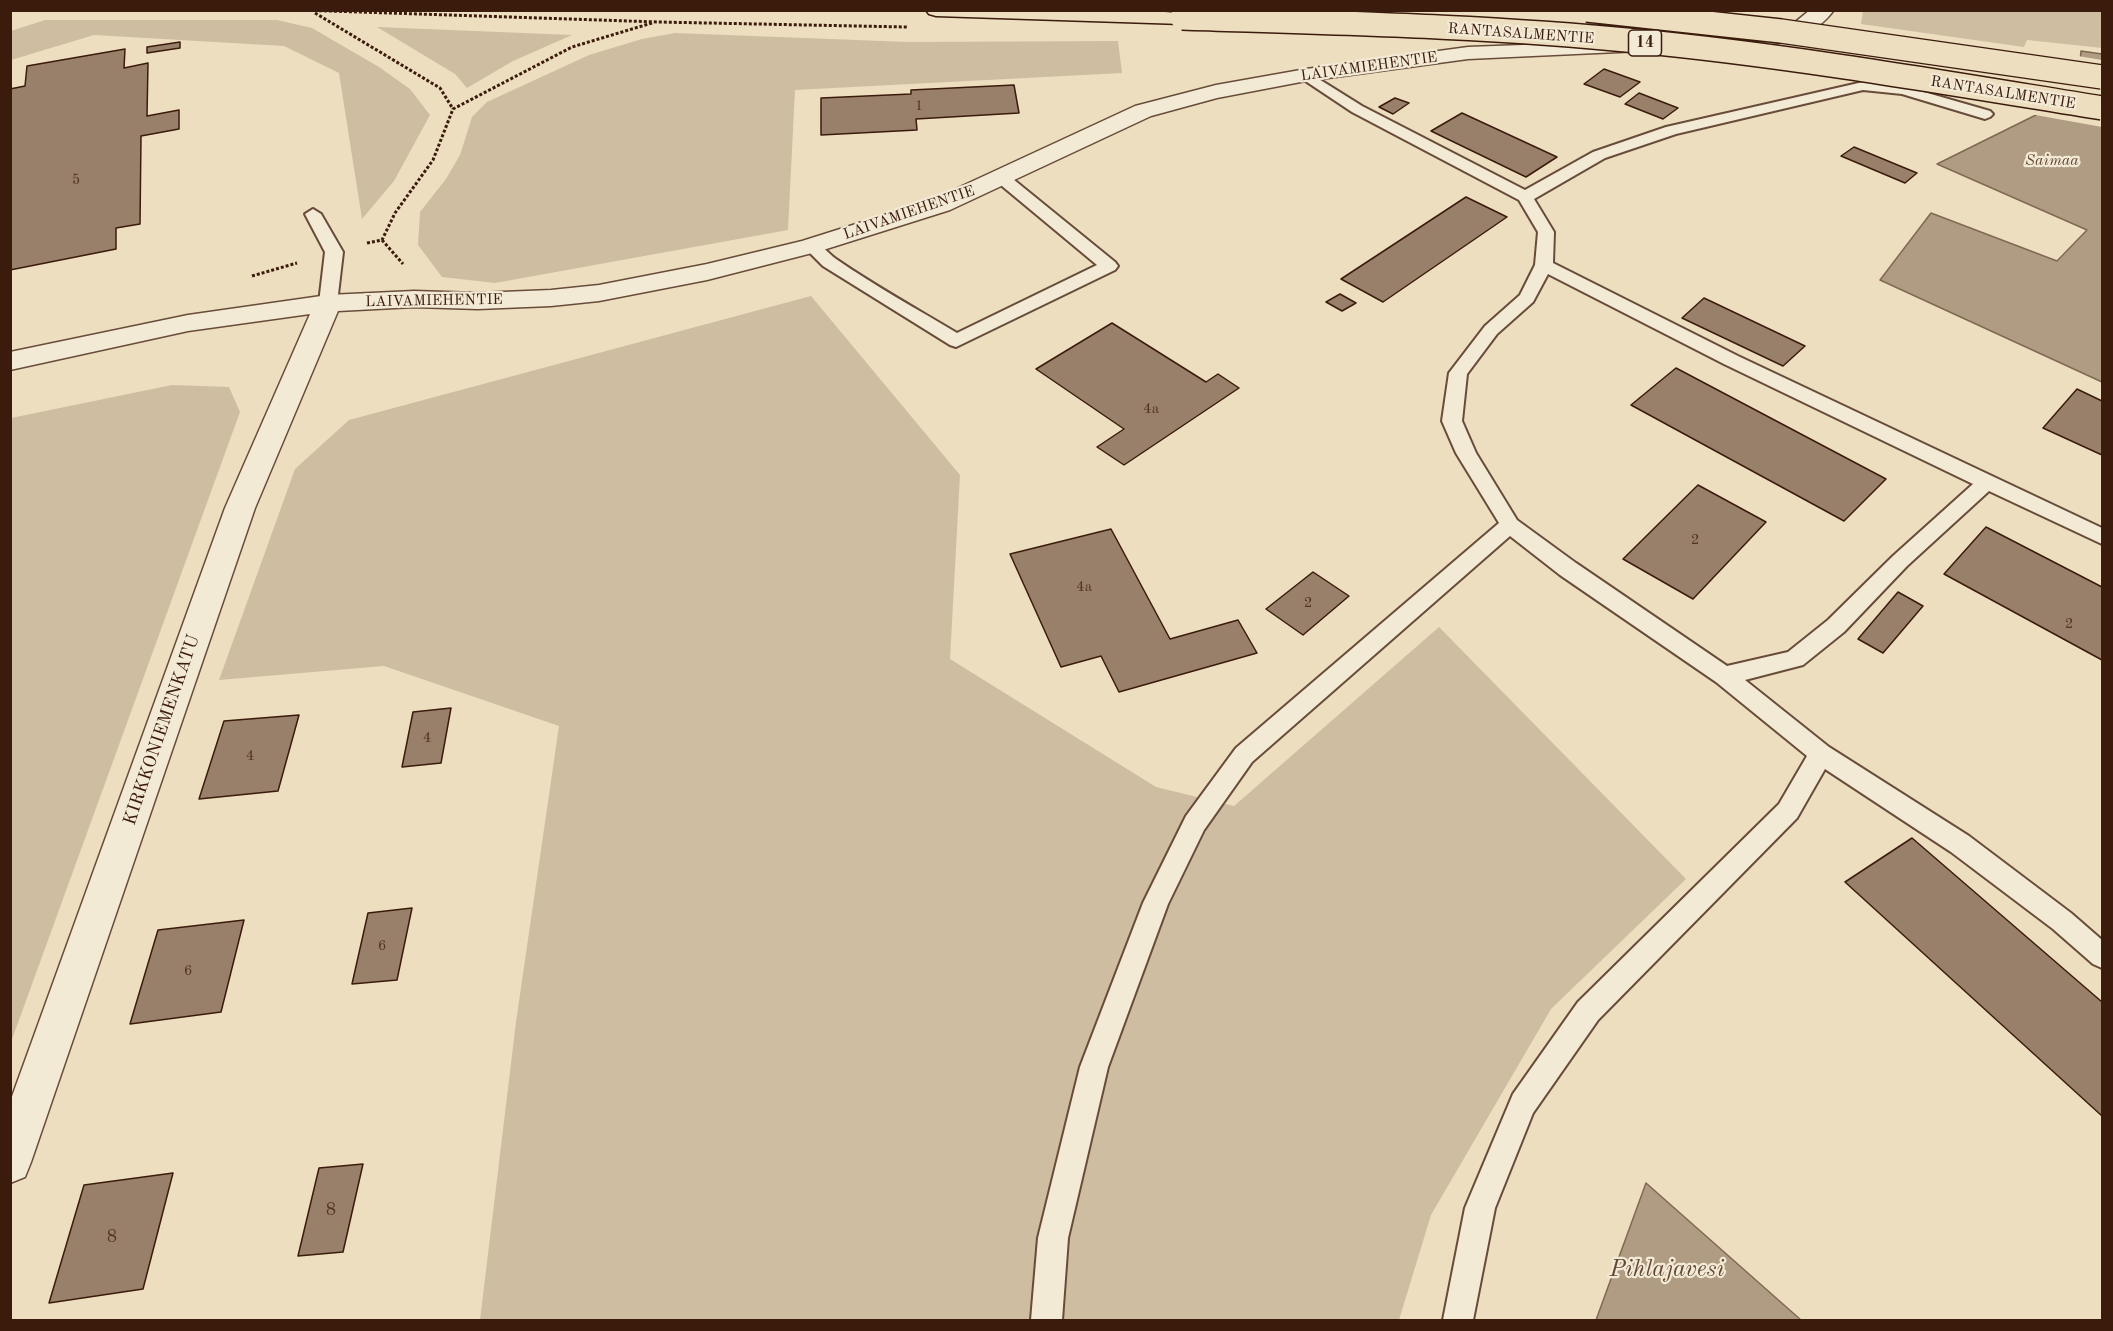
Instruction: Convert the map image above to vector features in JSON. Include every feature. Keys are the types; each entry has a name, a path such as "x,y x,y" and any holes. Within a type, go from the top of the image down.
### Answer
{"highway":[{"name":"RANTASALMENTIE","path":"936,10 1380,24 1690,47 2103,108"},
{"name":"RANTASALMENTIE","path":"1587,10 1678,18 1846,38 2103,77"}],"street":[{"name":"LAIVAMIEHENTIE","path":"10,361 188,322 328,303 414,299 478,301 540,299 599,293 707,272 811,246 941,204 1002,178 1143,111 1254,84 1468,53 1732,43 1794,33 1824,10"},
{"name":"KIRKKONIEMENKATU","path":"10,1162 240,508 328,303"}],"lane":[{"path":"1306,75 1357,109 1525,197 1546,232 1544,265 1527,298 1491,330 1458,373 1452,421 1466,453 1510,525 1568,569 1724,676 1821,754 1960,844 2062,921 2103,956"},
{"path":"1525,197 1599,155 1671,130 1863,86 1904,90 1985,114"},
{"path":"811,246 829,262 956,341 1109,266 1002,178"},
{"path":"313,214 334,252 328,303"},
{"path":"1544,265 1731,360 2103,537"},
{"path":"1724,676 1795,659 1836,626 1900,561 1988,481"},
{"path":"1046,1320 1053,1238 1094,1067 1156,903 1195,823 1244,755 1510,525"},
{"path":"1455,1317 1480,1208 1523,1104 1588,1011 1788,811 1821,754"}],"path":[{"path":"299,10 658,22 909,27"},
{"path":"313,11 440,88 453,109"},
{"path":"242,279 382,240 395,213 433,160 453,109 572,47 658,22"}],"shaded area":[{"path":"1863,11 2102,11 2102,48 2027,40 2024,47 1861,24"},
{"path":"45,20 277,20 312,28 379,67 410,89 430,115 394,181 362,219 339,73 284,46 94,35 11,60 11,31"},
{"path":"377,27 572,35 513,61 467,88 455,74"},
{"path":"675,33 908,42 1118,41 1122,73 795,90 788,230 495,283 442,277 418,245 420,212 446,179 460,155 472,117 487,102 589,55 642,39"},
{"path":"811,296 960,475 950,659 1156,787 1234,806 1439,627 1686,879 1551,1009 1431,1215 1399,1320 480,1320 516,1022 559,726 384,666 219,680 295,469 349,420"},
{"path":"172,385 229,387 240,412 11,1042 11,418"}],"water":[{"name":"Saimaa","path":"2081,51 2102,54 2102,382 1880,280 1931,213 2057,261 2087,230 1937,164 2048,109 2079,73"},
{"name":"Pihlajavesi","path":"1646,1183 1801,1320 1596,1320"}],"pier":[{"path":"2078,56 2102,60 2102,127 2030,114 2046,107 2051,85 2077,71"}],"building":[{"path":"180,42 180,48 147,53 147,47"},
{"path":"125,49 124,68 148,63 147,116 179,110 179,129 141,136 140,224 116,228 116,249 10,270 10,89 25,86 27,66"},
{"path":"1604,69 1640,82 1620,97 1584,84"},
{"path":"1014,85 1019,113 916,119 917,130 821,135 821,98 911,94 911,90"},
{"path":"1639,93 1678,108 1663,119 1625,104"},
{"path":"1395,98 1409,103 1393,114 1379,107"},
{"path":"1462,113 1557,157 1526,177 1431,131"},
{"path":"1854,147 1917,173 1905,183 1841,156"},
{"path":"1466,197 1507,217 1383,302 1341,279"},
{"path":"1340,294 1356,303 1342,311 1326,302"},
{"path":"1704,298 1805,346 1783,366 1682,318"},
{"path":"1112,323 1206,382 1218,374 1239,388 1124,465 1097,447 1124,429 1036,369"},
{"path":"1676,368 1886,479 1844,521 1631,405"},
{"path":"2077,389 2102,401 2102,455 2043,428"},
{"path":"1698,485 1766,522 1693,599 1623,559"},
{"path":"1986,527 2102,587 2102,660 1944,574"},
{"path":"1111,529 1170,639 1238,620 1257,653 1119,692 1101,656 1061,667 1010,554"},
{"path":"1313,572 1349,596 1303,635 1266,609"},
{"path":"1898,592 1923,606 1883,653 1858,639"},
{"path":"451,708 441,763 402,767 413,712"},
{"path":"299,715 278,791 199,799 224,721"},
{"path":"1912,838 2102,1002 2102,1116 1845,882"},
{"path":"412,908 397,980 352,984 368,913"},
{"path":"244,920 221,1012 130,1024 158,930"},
{"path":"363,1164 343,1252 298,1256 319,1168"},
{"path":"173,1173 143,1289 49,1303 84,1185"}]}
